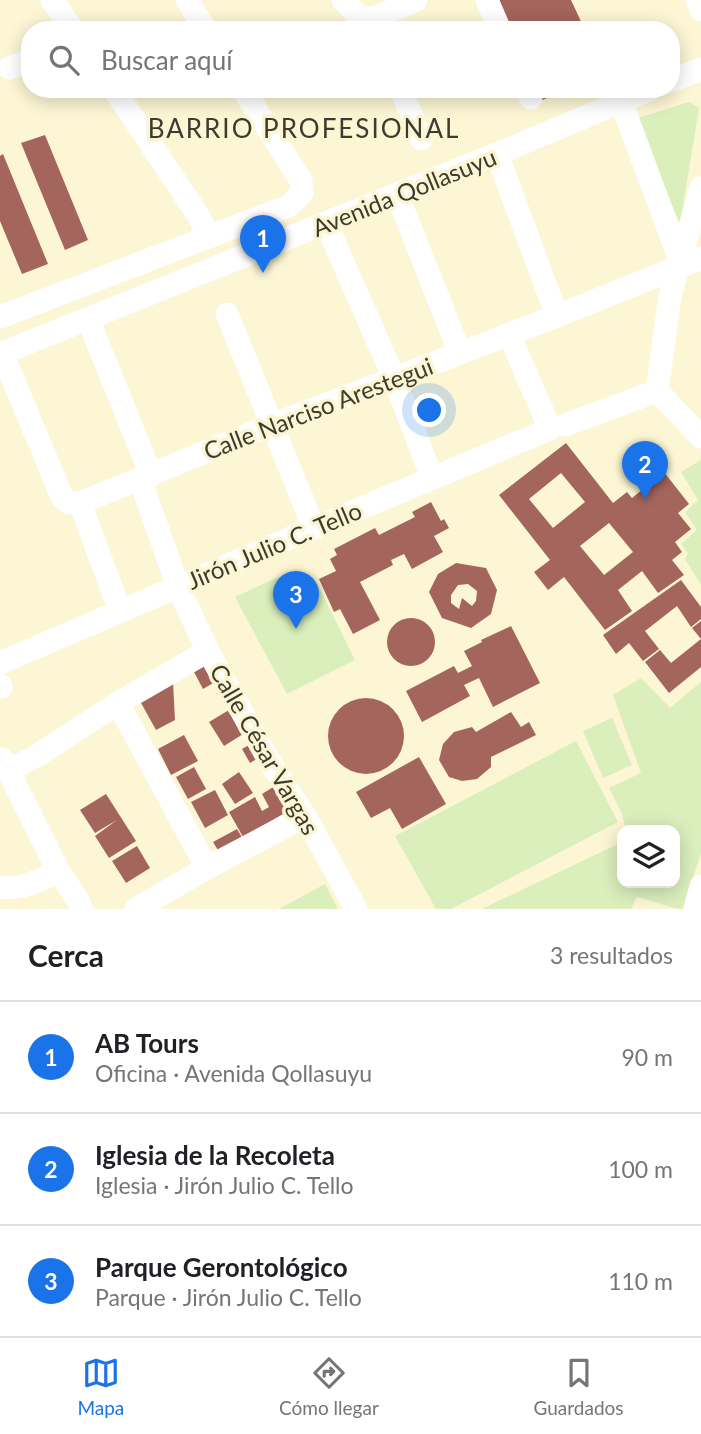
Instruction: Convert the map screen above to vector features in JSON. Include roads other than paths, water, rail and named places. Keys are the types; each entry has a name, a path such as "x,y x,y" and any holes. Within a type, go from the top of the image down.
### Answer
{"street":[{"path":"52,0 67,21"},
{"path":"187,0 200,21"},
{"path":"343,0 359,16 368,21"},
{"path":"379,21 416,0"},
{"path":"487,0 496,21"},
{"path":"697,0 701,10"},
{"path":"680,77 701,69"},
{"path":"120,98 198,215 209,237"},
{"path":"0,317 289,206 302,193 301,181 249,98"},
{"path":"405,98 421,139"},
{"name":"Avenida Qollasuyu","path":"1,354 630,98"},
{"path":"626,116 686,262"},
{"path":"501,165 558,316"},
{"path":"701,188 686,262 670,296 657,391 701,437"},
{"path":"402,207 460,353"},
{"path":"331,234 394,378 432,478"},
{"name":"Calle Narciso Arestegui","path":"80,503 272,425 558,316 686,262"},
{"path":"227,314 314,528"},
{"name":"Calle César Vargas","path":"88,319 146,477 178,587 208,651 356,909"},
{"path":"509,334 558,427"},
{"path":"1,354 62,497 69,503 80,503 120,611"},
{"name":"Jirón Julio C. Tello","path":"0,663 432,478 558,427 657,391"},
{"path":"3,763 16,766 38,755 118,703 208,651"},
{"path":"118,703 207,868"},
{"path":"3,763 59,872 82,909"},
{"path":"136,909 305,816"},
{"path":"0,887 21,887 59,872"},
{"path":"695,909 701,886"}],"place":[{"name":"AB Tours","path":"263,273"},
{"name":"Iglesia de la Recoleta","path":"645,499"},
{"name":"Parque Gerontológico","path":"296,629"}],"district":[{"name":"BARRIO PROFESIONAL","path":"304,128"}]}
